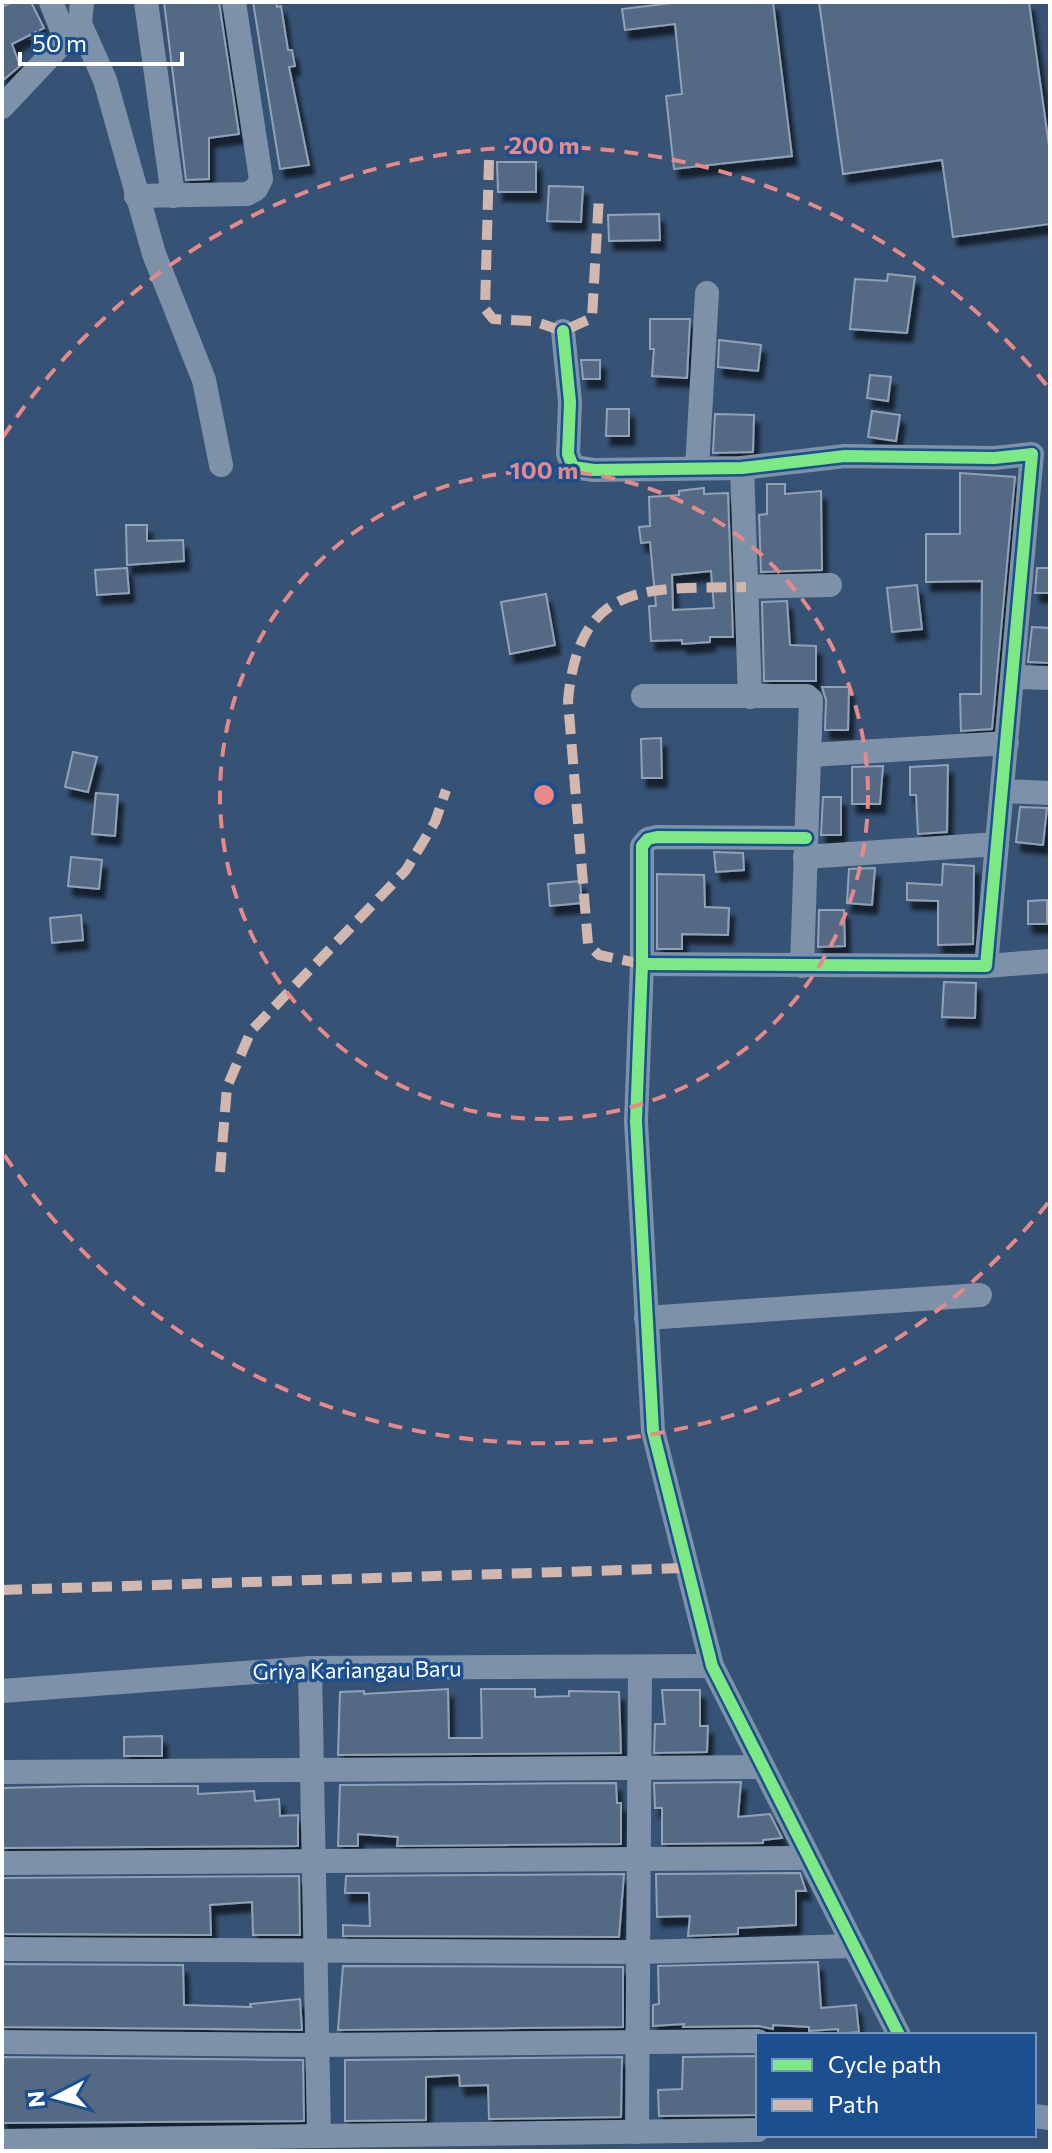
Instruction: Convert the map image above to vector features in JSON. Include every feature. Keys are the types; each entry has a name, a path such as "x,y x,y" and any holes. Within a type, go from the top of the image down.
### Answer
{"street":[{"path":"51,2 76,22 105,80 154,254 204,380 221,465"},
{"path":"146,2 173,196"},
{"path":"136,196 247,194 256,189 261,179 234,2"},
{"path":"2,107 76,22"},
{"path":"697,468 707,293"},
{"path":"563,331 570,402 568,454 573,467 594,470 742,468 845,456 994,458 1032,454 986,966"},
{"path":"742,468 750,697"},
{"path":"746,587 830,585"},
{"path":"1014,677 1050,678"},
{"path":"643,696 807,696 811,700 802,966"},
{"path":"810,755 1007,743"},
{"path":"1003,791 1050,793"},
{"path":"898,2033 712,1666 653,1431 636,1121 642,964 642,846 648,839 806,847 997,844"},
{"path":"642,964 986,966 1050,961"},
{"path":"646,1318 980,1295"},
{"name":"Griya Kariangau Baru","path":"2,1691 310,1668 712,1666"},
{"path":"637,2132 640,1667"},
{"path":"310,1668 319,2136"},
{"path":"2,1772 763,1767"},
{"path":"2,1863 809,1858"},
{"path":"2,1949 638,1952 854,1946"},
{"path":"2,2042 317,2045 756,2041"},
{"path":"2,2141 756,2130"}],"building":[{"path":"12,2 31,2 44,28 12,44 20,66 2,81 2,7"},
{"path":"164,2 219,2 239,134 209,138 209,179 186,180"},
{"path":"253,2 276,2 277,7 281,6 288,50 292,50 295,66 289,67 309,165 280,169"},
{"path":"680,2 773,2 792,156 674,169 666,96 682,94 675,24 625,30 622,9"},
{"path":"819,2 1029,2 1050,153 1050,224 953,237 942,160 843,174"},
{"path":"497,162 536,162 536,192 498,192"},
{"path":"549,186 583,187 581,222 547,221"},
{"path":"659,214 660,240 609,241 608,215"},
{"path":"888,274 915,277 907,333 850,329 855,279 887,281"},
{"path":"650,319 690,319 687,378 652,376 654,349 650,349"},
{"path":"719,340 761,345 758,371 718,367"},
{"path":"581,360 600,360 600,379 583,379"},
{"path":"870,375 891,377 888,401 867,398"},
{"path":"607,409 629,409 629,436 606,436"},
{"path":"872,411 900,415 896,441 868,437"},
{"path":"715,414 754,415 753,452 713,453"},
{"path":"960,473 1015,477 992,729 961,731 960,694 981,694 982,581 926,582 926,534 960,534"},
{"path":"767,484 785,484 785,494 821,491 822,570 761,572 759,515 767,514"},
{"path":"704,488 704,494 728,493 733,637 710,637 710,642 682,644 682,640 651,641 649,606 656,606 650,542 641,543 639,527 650,526 649,497 679,495 679,491","holes":["711,571 714,608 673,610 672,575"]},
{"path":"126,525 147,525 147,541 183,540 184,561 127,565"},
{"path":"127,568 129,593 97,595 95,570"},
{"path":"1037,568 1050,568 1050,593 1035,593"},
{"path":"917,585 922,629 892,632 887,588"},
{"path":"546,594 555,645 510,654 501,602"},
{"path":"787,601 790,645 816,646 816,681 764,681 762,602"},
{"path":"1032,627 1050,628 1050,663 1028,662"},
{"path":"822,687 849,687 848,730 825,730 826,700"},
{"path":"661,738 662,778 642,778 641,739"},
{"path":"73,752 97,757 88,792 65,787"},
{"path":"948,765 947,832 918,834 916,795 910,795 910,767"},
{"path":"883,766 880,804 852,804 852,767"},
{"path":"96,793 118,795 115,836 92,834"},
{"path":"823,797 841,797 841,835 821,835"},
{"path":"1020,807 1047,808 1043,845 1016,842"},
{"path":"714,852 743,853 744,870 716,872"},
{"path":"71,857 102,860 99,889 68,886"},
{"path":"943,864 974,866 973,944 938,945 938,901 907,900 907,883 942,885"},
{"path":"875,868 872,905 847,903 849,869"},
{"path":"657,874 704,875 705,907 729,908 728,935 682,934 682,949 657,949"},
{"path":"580,881 582,903 550,906 548,884"},
{"path":"1047,900 1047,924 1028,924 1028,901"},
{"path":"819,910 844,910 845,946 818,947"},
{"path":"81,915 83,940 52,943 50,918"},
{"path":"944,982 976,983 975,1018 942,1017"},
{"path":"448,1689 449,1738 482,1738 481,1689 535,1689 535,1697 569,1696 569,1691 619,1692 621,1753 338,1755 340,1692 364,1691 364,1694"},
{"path":"662,1690 700,1690 700,1726 708,1726 707,1752 654,1753 655,1724 665,1724"},
{"path":"162,1736 162,1756 124,1756 124,1737"},
{"path":"741,1782 738,1817 770,1814 782,1838 763,1840 763,1843 662,1844 662,1808 655,1808 654,1783"},
{"path":"616,1783 617,1803 621,1803 621,1844 397,1846 398,1837 358,1834 358,1846 338,1846 340,1785"},
{"path":"198,1786 198,1794 254,1791 255,1801 279,1799 280,1816 298,1815 298,1846 2,1848 2,1788"},
{"path":"800,1873 806,1891 796,1891 796,1925 738,1928 738,1934 688,1936 690,1916 657,1917 656,1874"},
{"path":"624,1874 619,1937 343,1936 343,1925 370,1926 369,1893 345,1893 346,1876"},
{"path":"299,1876 300,1935 253,1935 252,1902 210,1905 211,1935 2,1934 2,1878"},
{"path":"818,1962 821,2008 856,2005 859,2032 838,2033 838,2029 809,2031 809,2027 773,2025 773,2029 758,2026 683,2027 684,2024 653,2026 653,2005 659,2004 658,1966"},
{"path":"2,1964 183,1965 184,2005 251,2007 250,2004 300,1999 302,2030 2,2027"},
{"path":"343,1966 623,1967 623,2027 338,2030"},
{"path":"756,2056 756,2115 659,2116 658,2090 682,2089 683,2057"},
{"path":"2,2057 303,2060 304,2121 2,2123"},
{"path":"622,2057 621,2117 489,2119 488,2085 460,2086 459,2075 426,2077 426,2120 345,2121 345,2060"}],"marked path":[{"path":"489,160 485,309 493,319 533,321 563,331 592,318 599,196"},
{"path":"642,964 599,955 588,944 568,701 575,661 587,632 604,611 625,599 679,588 746,587"},
{"path":"220,1172 227,1087 251,1031 406,870 435,822 446,790"},
{"path":"2,1590 685,1568"}],"cycle path":[{"path":"563,331 570,402 568,454 573,467 594,470 742,468 845,456 994,458 1032,454 986,966 642,964"},
{"path":"806,838 657,837 648,839 642,846 642,964 636,1121 653,1431 712,1666 898,2033"}]}
